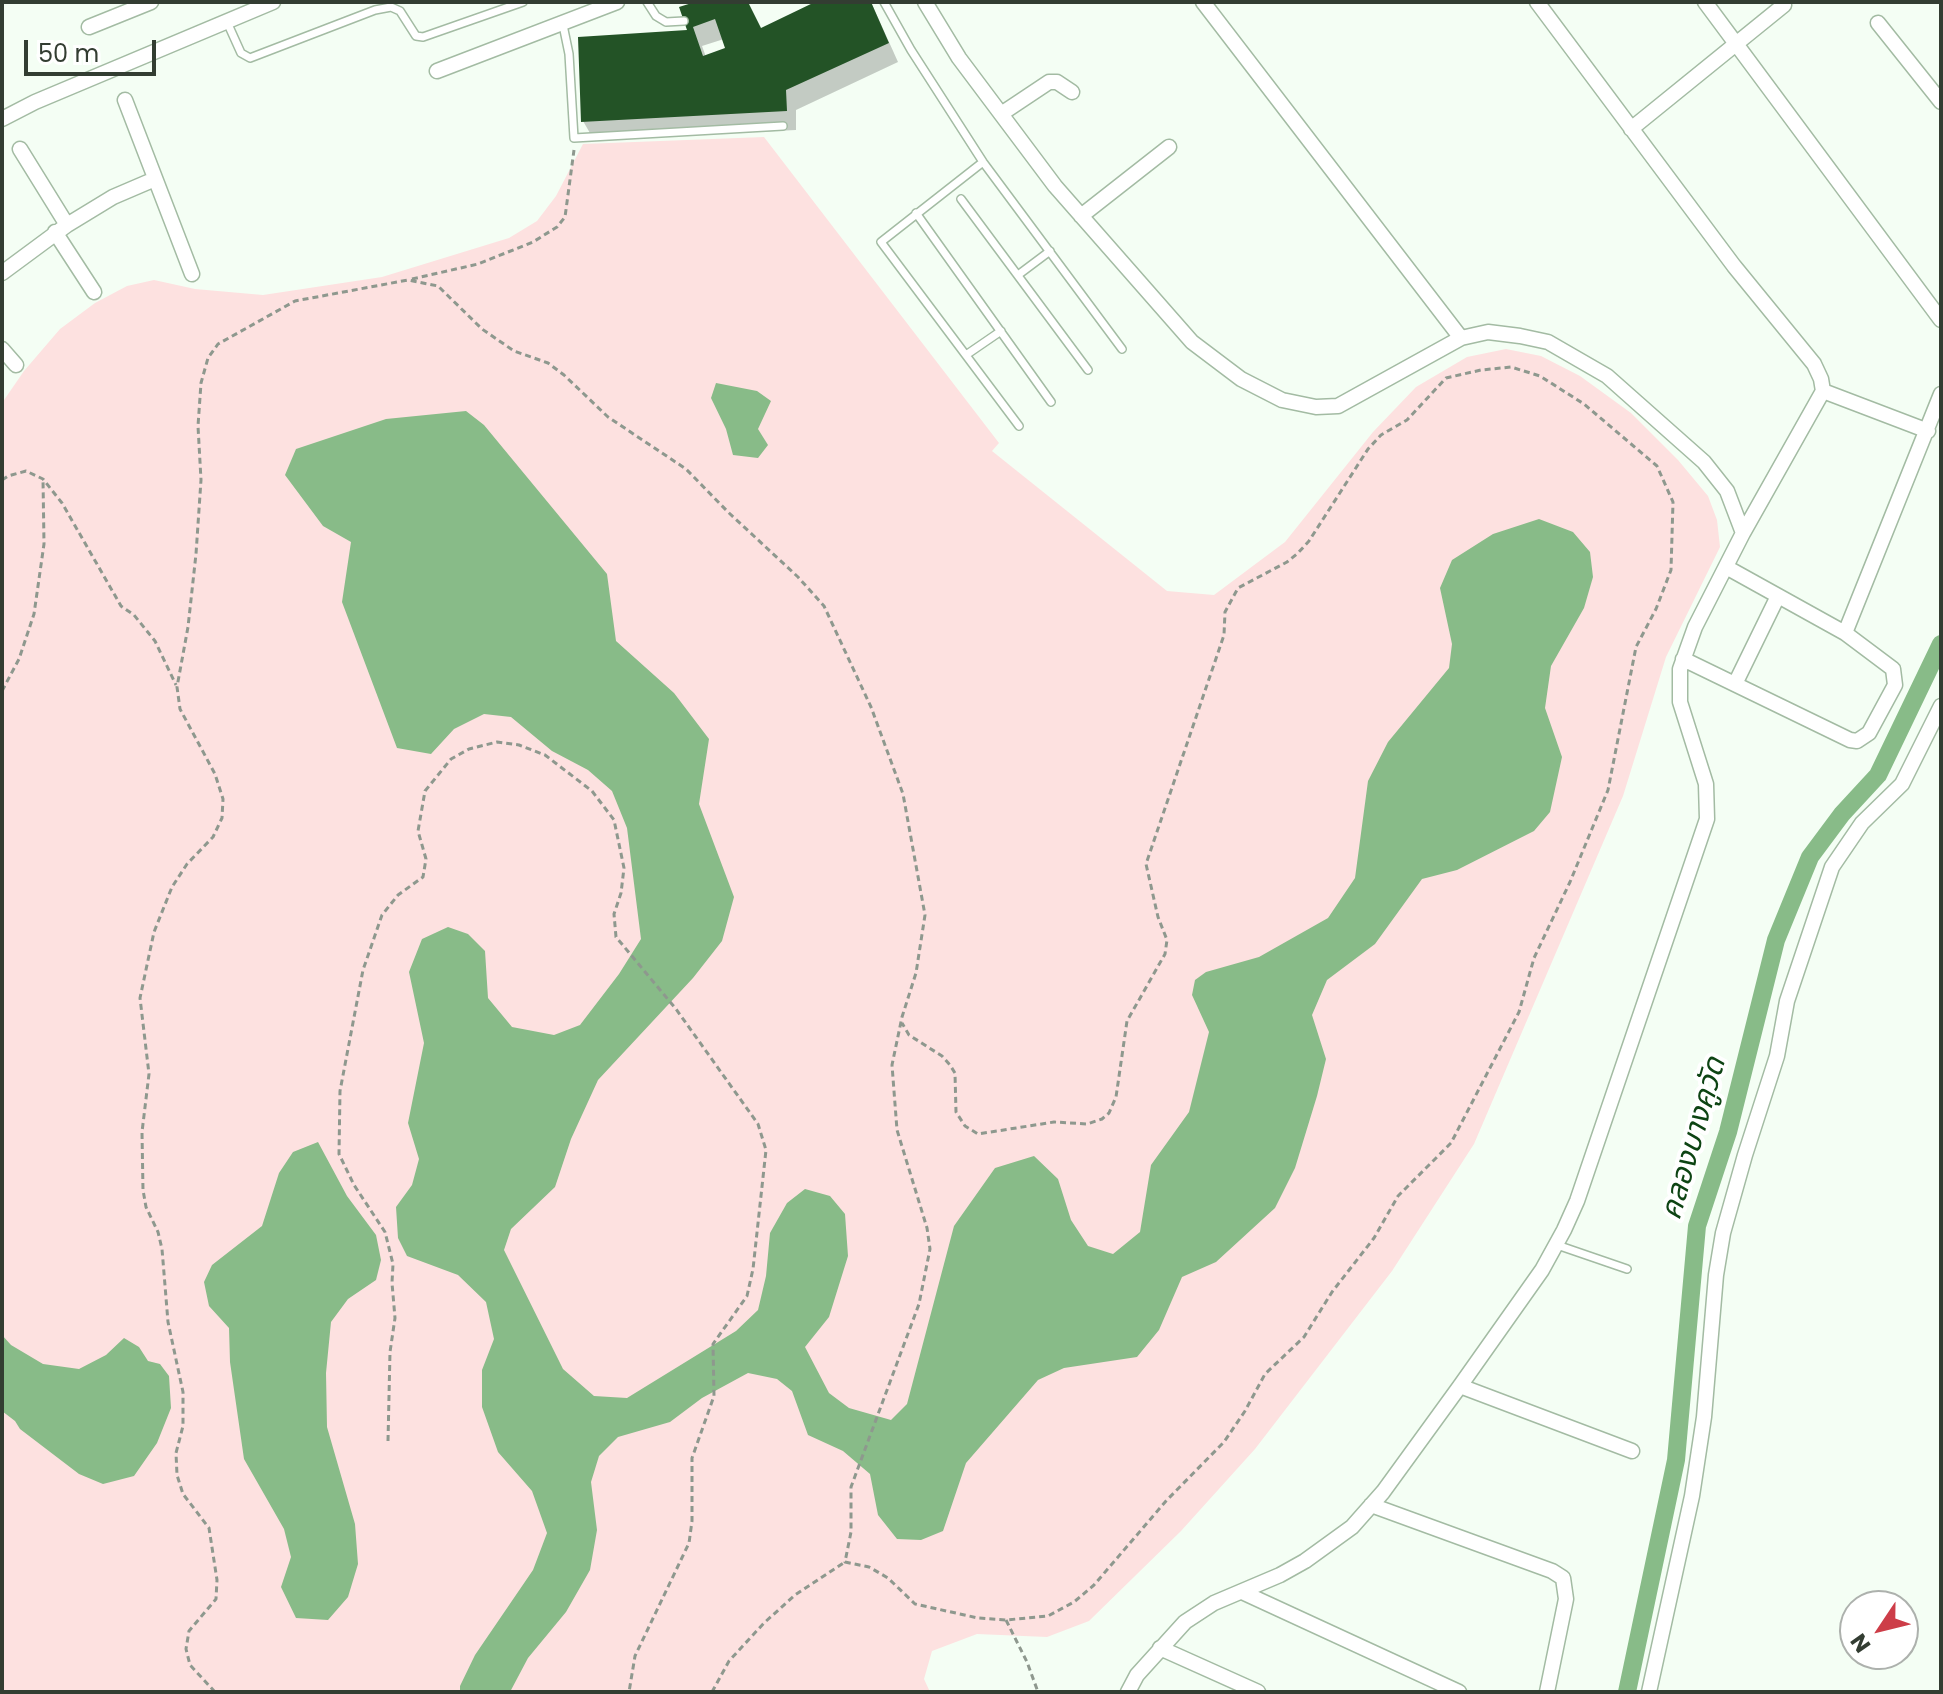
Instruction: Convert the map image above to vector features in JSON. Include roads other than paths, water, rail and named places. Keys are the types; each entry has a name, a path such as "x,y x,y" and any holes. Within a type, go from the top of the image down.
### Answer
{"street":[{"path":"89,27 151,2"},
{"path":"2,119 35,102 273,2"},
{"path":"437,71 617,2"},
{"path":"925,2 959,58 1055,186 1192,342 1241,379 1282,400 1316,407 1338,406 1461,338 1488,332 1548,342 1607,376 1704,462 1727,491 1743,533"},
{"path":"1203,2 1461,338"},
{"path":"1128,1692 1137,1675 1185,1622 1214,1603 1305,1561 1352,1527 1460,1386 1542,1270 1556,1244 1582,1186 1707,819 1706,784 1680,702 1683,659 1695,627 1743,533 1823,391 1814,364 1734,266 1537,2"},
{"path":"1705,2 1941,320"},
{"path":"1631,129 1784,5"},
{"path":"1878,23 1941,102"},
{"path":"1001,114 1049,82 1057,82 1072,92"},
{"path":"125,100 192,274"},
{"path":"1081,216 1169,147"},
{"path":"20,149 94,292"},
{"path":"2,273 61,228 113,197 155,179"},
{"path":"2,349 16,365"},
{"path":"1823,391 1928,431"},
{"path":"1845,633 1941,394"},
{"path":"1683,659 1850,740 1864,738 1895,685 1893,669 1845,633 1726,567"},
{"path":"1735,684 1778,596"},
{"path":"1649,1692 1692,1496 1704,1417 1716,1275 1723,1233 1777,1056 1787,1001 1832,867 1862,823 1902,784 1941,706"},
{"path":"1460,1386 1632,1451"},
{"path":"1371,1505 1552,1571 1563,1578 1566,1599 1547,1692"},
{"path":"1242,1592 1459,1692"},
{"path":"1160,1648 1258,1692"}],"lane":[{"path":"226,20 241,53 250,58 375,10 391,7 400,11 416,36 423,37 523,2"},
{"path":"647,2 656,16 666,22 684,21"},
{"path":"884,2 983,162 1122,349"},
{"path":"563,25 569,54 574,138 783,126"},
{"path":"983,162 881,242 1019,426"},
{"path":"961,199 1088,370"},
{"path":"916,213 1051,402"},
{"path":"1018,275 1050,251"},
{"path":"966,355 1001,331"},
{"path":"1556,1244 1627,1269"}],"waterway":[{"name":"คลองบางคูวัด","path":"1627,1692 1676,1460 1697,1226 1728,1132 1776,940 1810,857 1842,814 1878,775 1941,644"}]}
